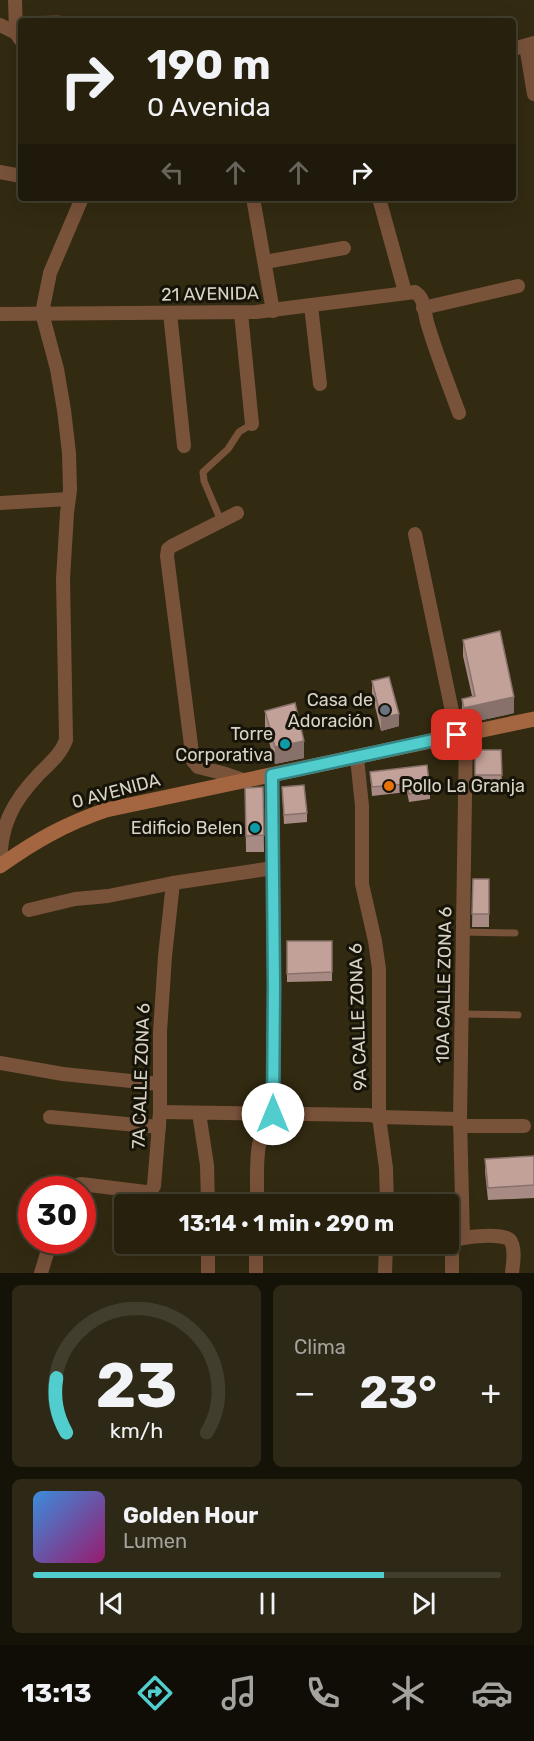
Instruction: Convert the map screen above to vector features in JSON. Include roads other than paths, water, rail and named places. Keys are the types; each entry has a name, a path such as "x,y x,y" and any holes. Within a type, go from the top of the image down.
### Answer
{"street":[{"path":"0,25 18,31 15,0"},
{"path":"524,46 534,94"},
{"path":"0,172 18,175"},
{"path":"0,866 2,836 7,819 24,792 57,755 66,740 63,579 69,453 57,369 42,314 51,273 81,201"},
{"path":"254,201 273,311"},
{"path":"381,201 411,293 422,299 427,322 459,413"},
{"path":"265,261 344,248"},
{"path":"423,308 518,286"},
{"name":"21 AVENIDA","path":"0,314 241,313 411,293"},
{"path":"312,306 320,384"},
{"path":"170,313 184,446"},
{"path":"241,313 252,424"},
{"path":"0,503 68,499"},
{"path":"237,513 172,546 168,549 167,556 193,761 202,769 222,772 243,780"},
{"name":"10A CALLE ZONA 6","path":"415,534 462,734 463,932 459,1239"},
{"name":"0 AVENIDA","path":"0,866 39,840 79,819 128,805 534,719"},
{"name":"9A CALLE ZONA 6","path":"357,758 362,806 363,884 379,969 379,1117 386,1168 387,1194"},
{"path":"257,1194 259,1141 266,1121 273,1114 272,775"},
{"path":"29,910 75,899 108,896 273,867"},
{"name":"7A CALLE ZONA 6","path":"96,1186 146,1192 151,1191 154,1186 160,1112 160,1032 173,883"},
{"path":"0,1063 63,1074 160,1084"},
{"path":"160,1112 369,1115 524,1126"},
{"path":"199,1113 207,1165 208,1194"},
{"path":"50,1117 159,1127"},
{"path":"459,1239 501,1236 508,1238 513,1250 512,1273"},
{"path":"41,1273 47,1254"},
{"path":"208,1254 208,1273"},
{"path":"256,1254 256,1273"},
{"path":"385,1273 386,1254"},
{"name":"10A CALLE ZONA 6","path":"452,1254 452,1273"}],"lane":[{"path":"221,521 204,482 203,472 224,454 239,432 252,424"},
{"path":"463,932 515,933"},
{"path":"462,1014 518,1015"}],"place":[{"name":"Casa de Adoración","path":"385,710"},
{"name":"Torre Corporativa","path":"285,744"},
{"name":"Pollo La Granja","path":"389,786"},
{"name":"Edificio Belen","path":"255,828"}]}
